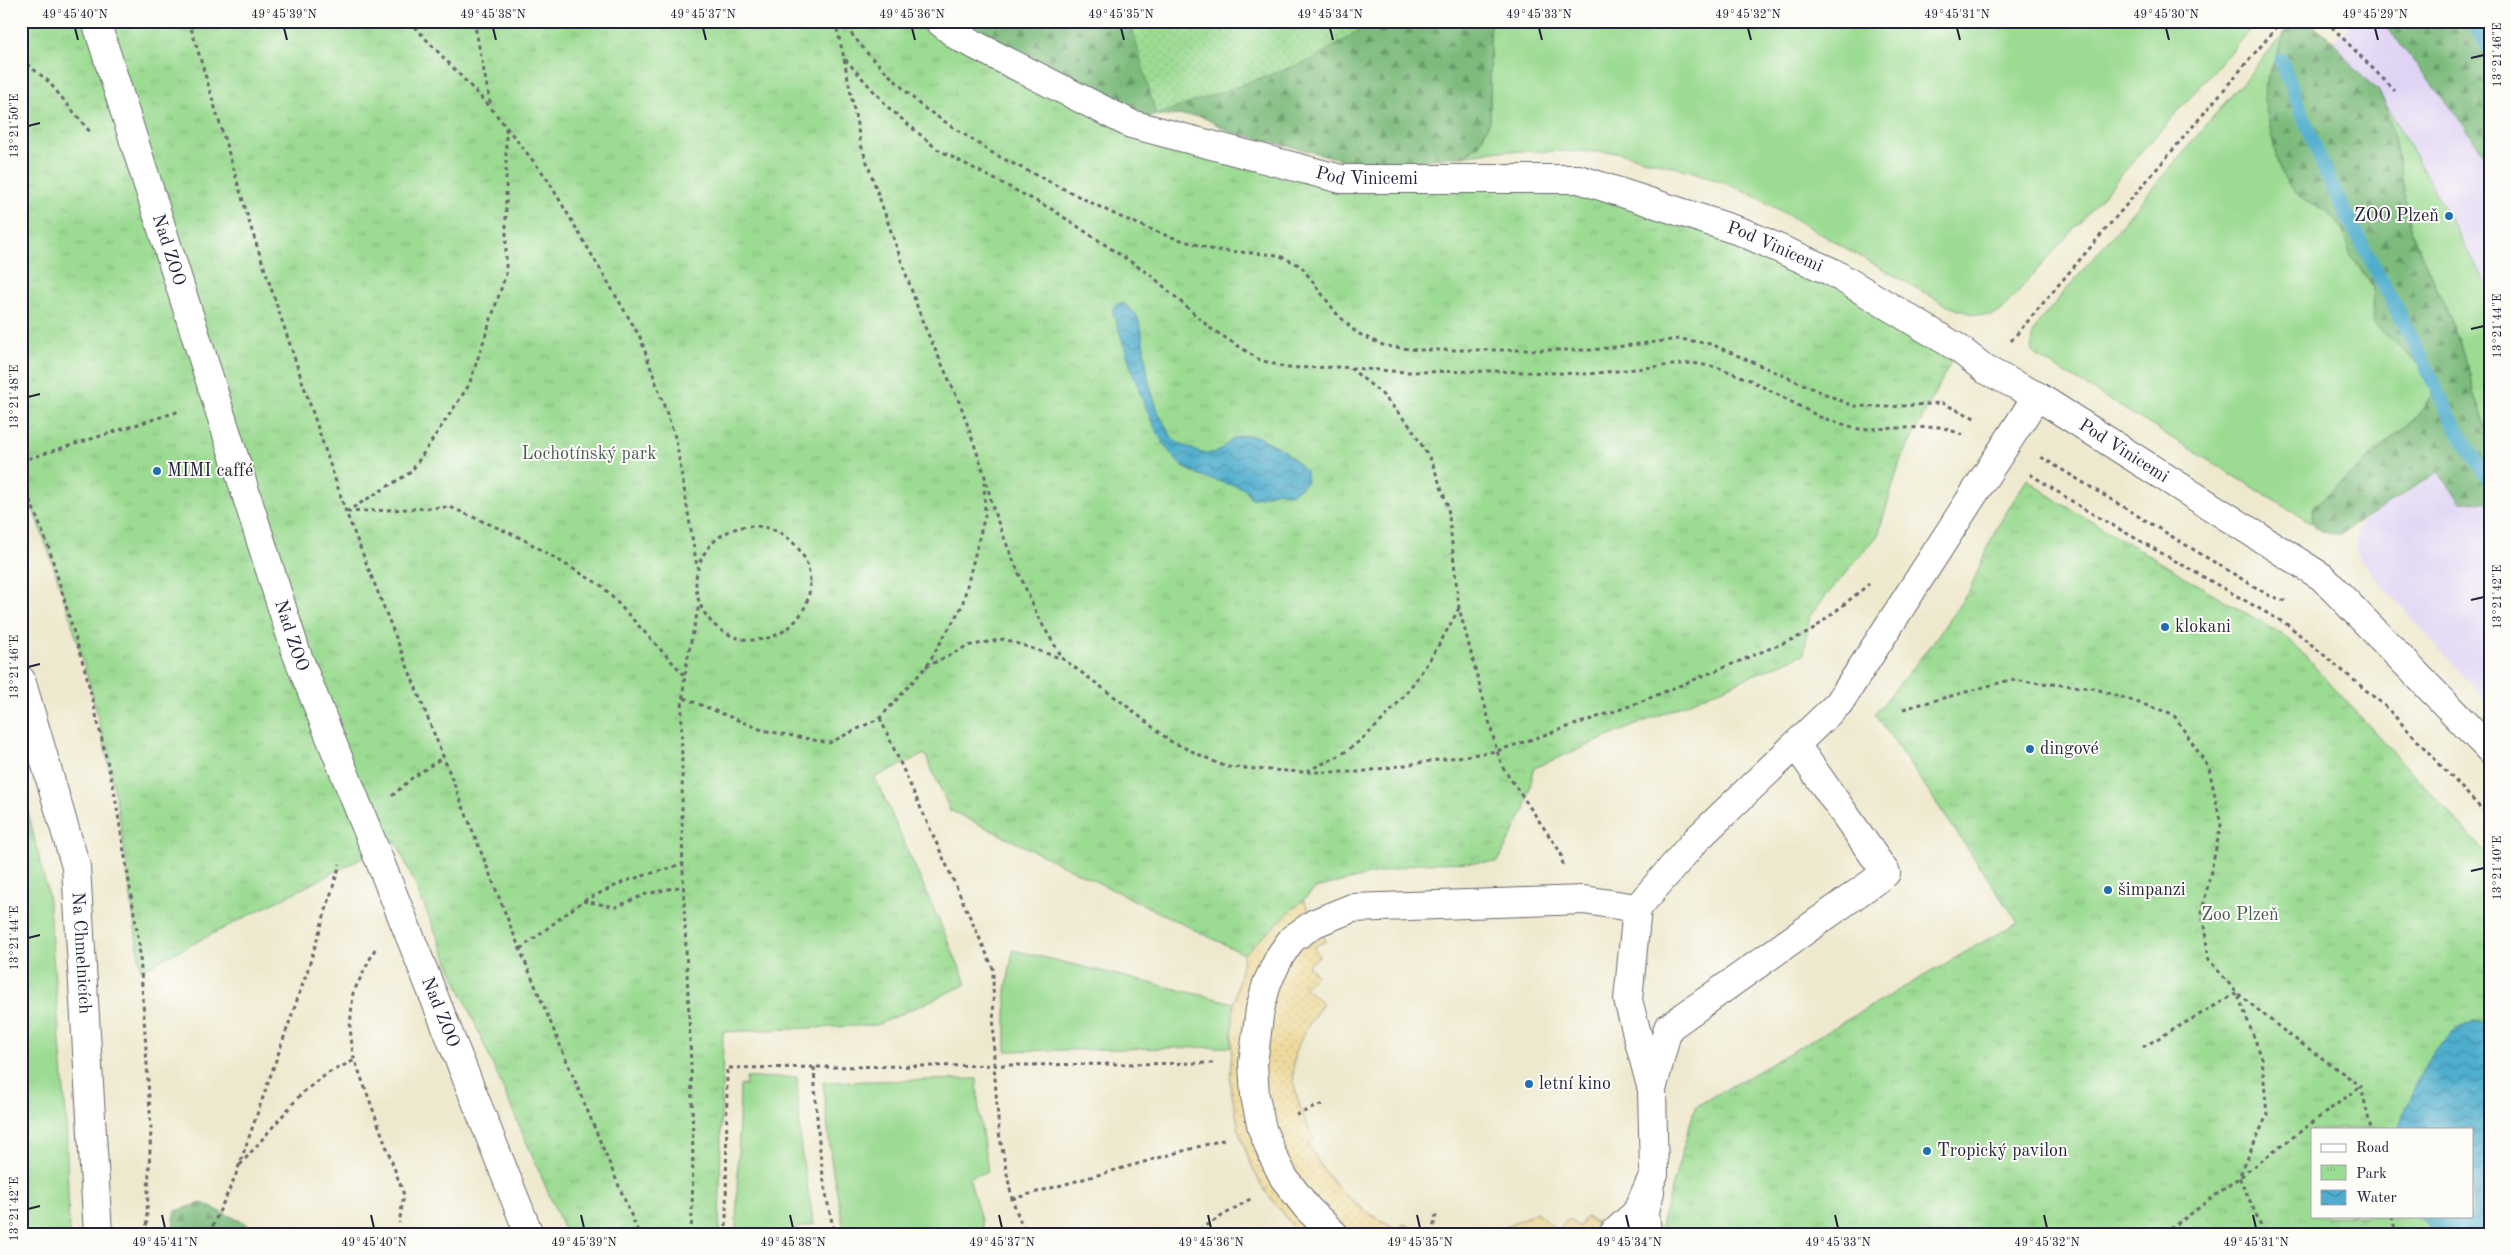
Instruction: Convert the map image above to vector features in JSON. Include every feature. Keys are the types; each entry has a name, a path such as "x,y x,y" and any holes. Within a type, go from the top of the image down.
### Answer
{"street":[{"name":"Nad ZOO","path":"96,21 296,652 529,1234"},
{"name":"Pod Vinicemi","path":"938,21 959,37 1131,124 1341,180 1579,180 1742,232 1832,272 1958,348 1986,370 2037,396 2322,577 2490,750"},
{"path":"1647,1234 1645,1211 1654,1174 1652,1090 1628,1000 1637,908 1696,840 1840,703 2037,396"},
{"name":"Na Chmelnicích","path":"21,680 76,867 98,1234"},
{"path":"1652,1090 1668,1028 1886,874 1796,745"},
{"path":"1334,1234 1308,1209 1284,1178 1262,1129 1255,1096 1252,1063 1260,1009 1267,983 1280,956 1292,939 1316,923 1352,908 1584,900 1637,908"},
{"path":"1613,1234 1636,1213 1654,1174"}],"path":[{"path":"189,21 252,234 346,512 520,949 639,1234"},
{"path":"409,21 491,108 546,177 640,337 676,440 697,567 695,587 699,605 709,621 723,633 741,640 760,641 777,636 792,625 804,610 810,592 810,573 803,554 791,539 774,530 756,525 736,528 718,536 705,550 697,567"},
{"path":"474,21 491,108"},
{"path":"835,21 861,146 923,323 962,406 984,473 994,512 1015,564 1039,619 1063,659"},
{"path":"841,21 868,54 921,106 994,154 1118,216 1165,235 1214,250 1278,254 1301,266 1338,314 1357,333 1385,346 1419,350 1592,350 1680,339 1711,344 1853,406 1888,407 1942,403 1966,412 2005,447 2084,509 2288,625 2386,707 2490,818"},
{"path":"1986,370 2282,21"},
{"path":"2326,21 2395,91"},
{"path":"844,58 889,108 938,149 1054,210 1152,276 1210,328 1260,360 1288,368 1348,367 1405,372 1495,371 1588,374 1691,363 1717,367 1750,380 1820,417 1859,429 1942,427 2005,447 2270,596 2288,602 2308,604 2333,601 2349,605"},
{"path":"346,512 411,472 469,385 506,274 506,126"},
{"path":"1348,367 1381,393 1410,426 1432,462 1448,507 1459,608 1497,750 1504,768 1562,853 1567,900"},
{"path":"21,461 216,399"},
{"path":"684,698 762,730 829,742 880,718 926,666 962,606 985,515 984,473"},
{"path":"346,512 450,507 521,538 602,586 685,676"},
{"path":"926,666 967,646 1004,639 1063,659 1170,741 1226,767 1304,772 1359,772 1497,750 1630,706 1810,632 1873,580"},
{"path":"691,1234 693,1196 691,1096 682,864 684,698 685,676 699,605"},
{"path":"1304,772 1341,754 1378,725 1412,687 1439,646 1459,608"},
{"path":"1903,709 2010,680 2093,688 2172,714 2210,768 2221,825 2202,912 2209,960 2237,993 2288,1034 2361,1086 2371,1128"},
{"path":"880,718 993,968 994,1065 999,1133 1012,1199 1024,1234"},
{"path":"208,1234 238,1167 308,969 360,813 443,757"},
{"path":"520,949 583,901 626,881 682,864"},
{"path":"583,901 616,907 646,894 683,886"},
{"path":"399,911 368,959 353,993 350,1027 355,1060 404,1195 399,1223"},
{"path":"2143,1047 2237,993"},
{"path":"2237,993 2262,1058 2266,1115 2239,1177 2265,1234"},
{"path":"238,1167 302,1093 328,1073 355,1060"},
{"path":"726,1234 727,1068 1221,1063"},
{"path":"814,1067 817,1138 828,1208 835,1234"},
{"path":"2164,1234 2361,1086"},
{"path":"1012,1199 1230,1138"},
{"path":"1192,1234 1257,1195"},
{"path":"1432,1234 1436,1215"},
{"path":"2392,1218 2396,1234"}],"shaded area":[{"path":"2355,21 2490,21 2490,707 2362,562 2357,552 2357,533 2364,521 2433,473 2298,74"}],"green space":[{"name":"Lochotínský park","path":"21,21 939,21 1131,124 1341,179 1579,179 1742,232 1958,348 1900,462 1878,535 1810,615 1804,654 1534,768 1525,810 1498,862 1419,863 1316,888 1244,954 950,810 925,754 875,777 967,984 877,1025 723,1032 719,1234 566,1234 396,841 141,970 118,812 106,750 75,632 36,516 21,478"},
{"path":"939,21 1490,21 1490,121 1479,145 1464,156 1369,166 1231,132 1201,116 1156,115 1131,124"},
{"path":"1130,21 1374,21 1312,60 1156,115"},
{"path":"1490,21 2211,21 2254,25 2000,312 1980,315 1948,306 1745,191 1694,172 1616,152 1494,151 1464,156 1479,145 1490,121"},
{"path":"2382,21 2490,21 2490,163 2462,123"},
{"path":"2297,24 2312,25 2334,41 2354,69 2378,90 2387,110 2412,234 2451,320 2471,375 2473,392 2486,428 2490,431 2490,503 2461,502 2438,472 2341,534 2321,531 2314,524 2312,519 2315,505 2418,416 2429,400 2432,389 2430,381 2418,364 2374,324 2372,307 2374,287 2351,256 2341,226 2326,210 2306,202 2288,185 2278,165 2264,99 2265,84 2286,31"},
{"path":"2286,31 2265,84 2264,99 2278,165 2288,185 2306,202 2326,210 2341,226 2351,256 2374,288 2372,307 2407,354 2427,374 2432,388 2430,397 2418,416 2372,454 2311,516 2312,523 2035,355 2031,342 2039,322"},
{"path":"2378,90 2490,290 2490,431 2486,428 2473,393 2471,375 2451,320 2412,234 2396,148"},
{"name":"Zoo Plzeň","path":"2027,479 2059,502 2288,638 2490,857 2490,1234 1653,1234 1661,1226 1695,1107 2018,922 1875,714 1931,645 1969,591 1996,529"},
{"path":"21,784 48,894 66,1115 69,1234 21,1234"},
{"path":"1013,950 1234,1003 1231,1047 1006,1051 1006,991"},
{"path":"797,1077 801,1151 814,1224 797,1228 798,1234 736,1234 740,1085 746,1085 746,1078"},
{"path":"977,1079 979,1113 988,1172 969,1177 985,1234 845,1234 832,1167 823,1082"},
{"path":"202,1203 247,1224 251,1234 173,1234 175,1211"}],"sand":[{"path":"1303,899 1326,941 1314,947 1319,956 1308,965 1316,975 1304,987 1323,1004 1301,1040 1295,1055 1293,1070 1298,1101 1314,1140 1308,1143 1325,1172 1358,1205 1399,1231 1403,1224 1429,1234 1298,1234 1261,1185 1249,1160 1240,1135 1230,1084 1234,1003 1244,954"},
{"path":"1537,1212 1557,1231 1568,1219 1579,1227 1586,1217 1595,1222 1602,1234 1492,1234"}],"water":[{"path":"1122,302 1136,314 1141,327 1149,383 1159,414 1171,436 1178,443 1202,453 1213,453 1219,451 1234,438 1245,435 1259,437 1285,451 1306,471 1307,482 1291,494 1278,491 1253,499 1249,496 1246,489 1198,474 1177,460 1164,444 1153,424 1134,376 1113,313 1114,306"},
{"path":"2474,1021 2490,1025 2490,1234 2435,1234 2423,1218 2474,1218 2474,1128 2398,1128 2425,1066 2441,1044 2458,1028"}],"waterway":[{"path":"2473,21 2490,51"},
{"path":"2281,60 2329,181 2412,338 2455,427 2490,482"}],"place":[{"name":"ZOO Plzeň","path":"2449,216"},
{"name":"MIMI caffé","path":"157,471"},
{"name":"klokani","path":"2165,627"},
{"name":"dingové","path":"2030,749"},
{"name":"šimpanzi","path":"2108,890"},
{"name":"letní kino","path":"1529,1084"},
{"name":"Tropický pavilon","path":"1927,1151"}]}
